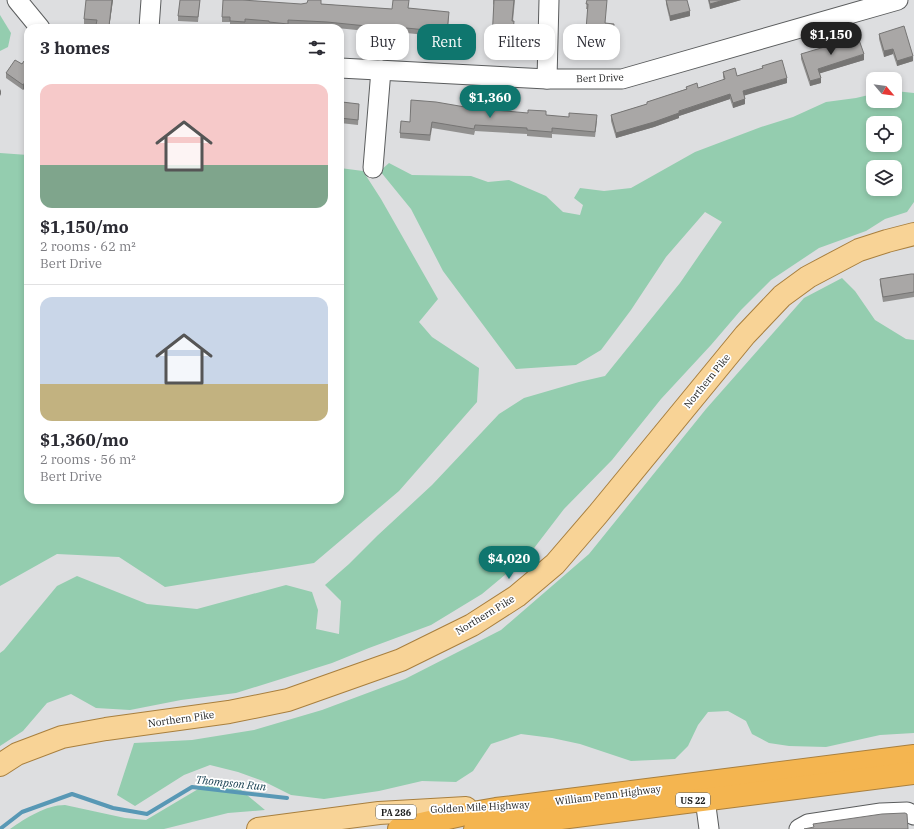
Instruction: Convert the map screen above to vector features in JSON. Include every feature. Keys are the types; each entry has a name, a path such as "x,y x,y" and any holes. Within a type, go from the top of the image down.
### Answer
{"highway":[{"name":"William Penn Highway","path":"399,829 461,815 535,804 914,756"},
{"name":"William Penn Highway","path":"475,829 914,772"}],"main road":[{"name":"Northern Pike","path":"0,765 17,754 62,737 106,729 229,712 288,700 401,660 472,625 517,596 555,564 598,514 745,334 782,296 808,277 859,250 914,234"},
{"name":"Golden Mile Highway","path":"258,829 379,813 535,804"}],"street":[{"path":"17,0 37,24"},
{"path":"149,24 151,0"},
{"path":"547,79 549,0"},
{"name":"Bert Drive","path":"344,68 547,79 622,79 898,0"},
{"path":"374,168 380,70"},
{"path":"705,799 709,829"},
{"path":"799,829 808,824 881,813 907,812 914,815"}],"green space":[{"path":"0,15 11,33 8,47 0,51"},
{"path":"902,92 914,93 914,202 907,212 885,219 866,231 819,248 771,280 741,310 661,399 612,460 564,509 528,556 482,594 431,625 332,663 236,693 181,700 130,710 96,708 71,694 47,703 23,731 0,746 0,653 57,586 77,576 147,604 197,609 286,585 312,592 318,610 316,629 339,634 341,601 325,585 432,485 499,414 524,398 605,376 680,283 722,222 705,212 666,257 631,310 601,350 576,365 516,369 443,271 411,209 380,171 389,163 412,175 471,176 488,182 509,180 546,196 563,212 580,215 583,205 574,198 580,188 604,191 631,188 695,152 761,127 793,117 826,102 866,96 866,108 902,108"},
{"path":"0,153 24,155 24,504 344,504 344,169 363,171 381,199 438,299 419,322 432,337 479,368 477,402 399,491 314,563 165,587 119,557 57,554 0,586"},
{"path":"842,278 855,291 875,320 906,339 914,340 914,733 880,735 826,747 789,746 769,743 752,734 746,721 728,711 708,712 698,725 688,746 675,759 631,761 580,744 552,738 521,734 491,744 473,771 456,782 422,781 379,791 324,799 291,795 263,781 238,772 210,765 184,775 135,806 117,795 134,743 192,740 254,730 322,710 405,679 501,630 589,554 706,409 804,298"},
{"path":"210,782 235,785 265,810 228,813 164,829 10,829 43,810 65,805 125,818 146,820"}],"building":[{"path":"86,0 112,0 109,24 96,24 97,20 84,19"},
{"path":"180,0 200,0 198,17 178,16"},
{"path":"223,0 301,4 307,3 308,0 321,0 321,4 392,9 393,0 409,0 408,8 449,12 448,24 417,24 417,29 409,28 409,24 356,25 288,20 288,24 245,19 245,22 230,21 230,17 222,17"},
{"path":"494,0 514,0 512,21 514,21 514,24 493,24"},
{"path":"587,0 607,0 605,23 614,24 586,24 588,4 586,4"},
{"path":"666,0 687,0 690,11 670,16"},
{"path":"709,0 724,0 710,4"},
{"path":"904,26 913,56 897,61 893,49 884,51 879,34"},
{"path":"858,37 864,54 818,69 821,78 810,81 801,54"},
{"path":"15,60 22,64 24,61 23,85 6,73"},
{"path":"782,60 787,78 743,91 745,99 733,103 730,94 679,111 679,113 654,122 616,133 611,115 647,104 647,102 687,89 686,87 697,83 698,88 725,79 723,72 735,68 737,76"},
{"path":"411,100 436,102 494,112 494,110 528,113 528,110 546,111 546,115 569,117 569,113 597,115 595,132 552,128 552,132 527,130 527,128 475,125 474,129 432,122 430,135 400,133 401,121 410,122"},
{"path":"344,102 359,104 358,120 344,118"},
{"path":"914,274 914,292 883,297 880,279"},
{"path":"882,814 907,814 908,829 804,829 814,827 813,824"}],"waterway":[{"name":"Thompson Run","path":"0,829 22,812 72,794 113,808 147,814 192,787 287,798"}]}
